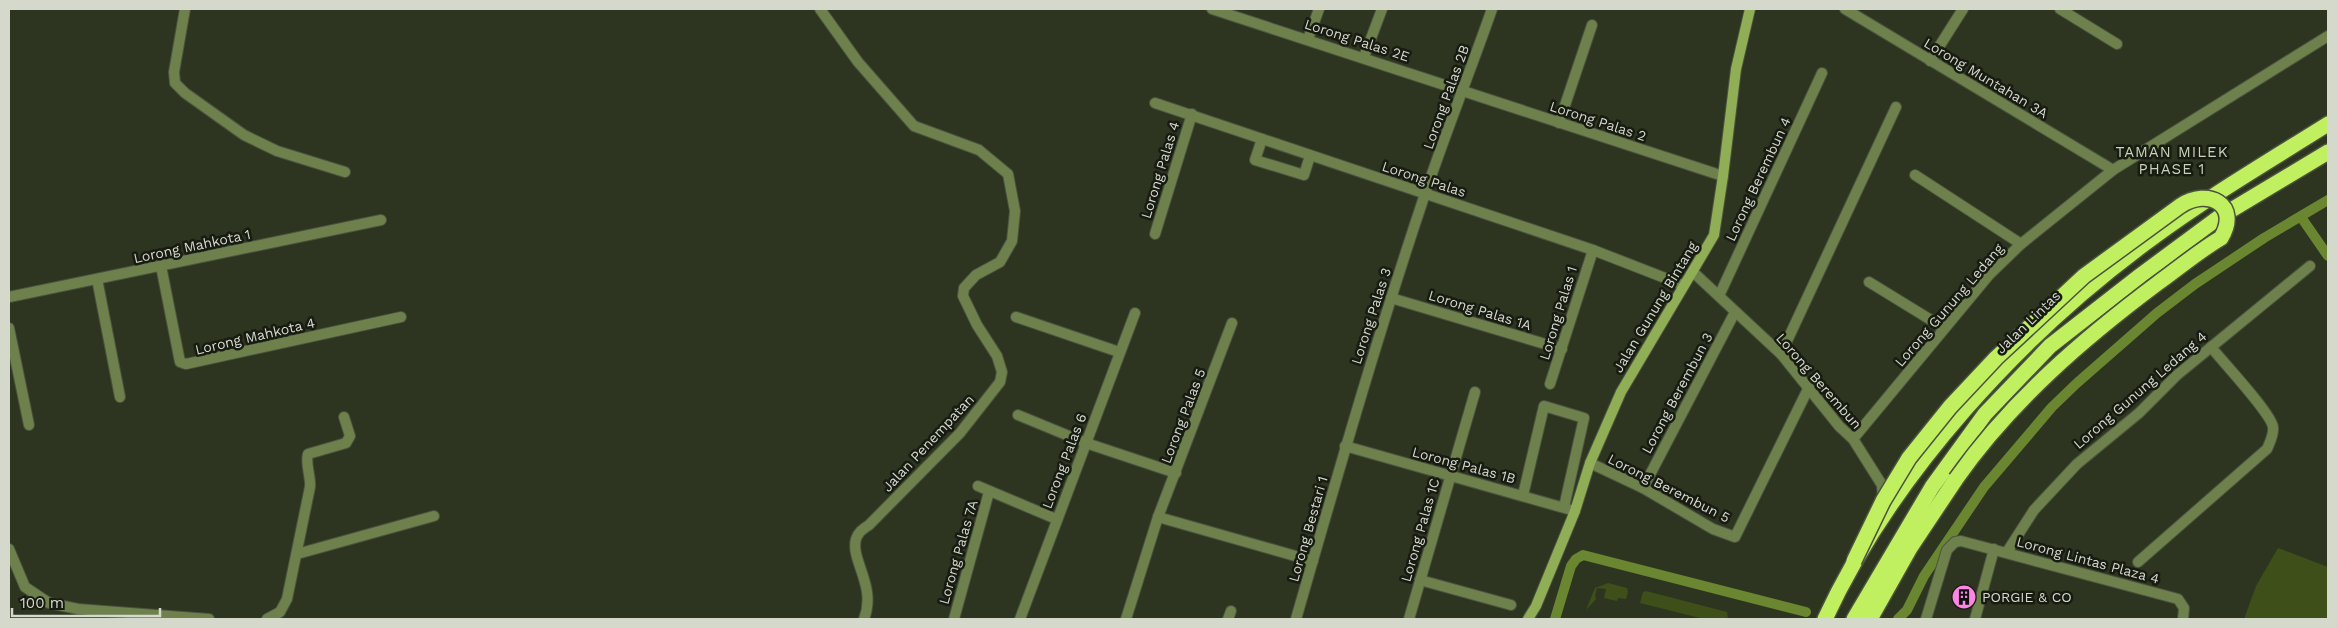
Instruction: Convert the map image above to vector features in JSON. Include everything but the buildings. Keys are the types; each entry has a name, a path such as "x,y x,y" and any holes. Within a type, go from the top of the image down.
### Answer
{"highway":[{"name":"Jalan Lintas","path":"1825,619 1854,561 1914,473 1963,412 2008,363 2078,297 2168,226 2328,124"},
{"path":"1860,616 1871,588 1932,487 1985,414 2050,346 2218,218 2328,152"},
{"path":"1854,561 1883,501 1909,458 1950,407 1996,358 2084,276 2192,198 2208,198 2219,204 2226,211 2227,222 2221,238 2126,307 2059,362 1997,428 1972,456 1952,484 1887,586 1860,616"},
{"path":"1911,523 1952,484"}],"street":[{"path":"185,9 174,72 175,83 185,93 244,135 265,146 345,172"},
{"name":"Jalan Penempatan","path":"820,9 858,62 914,126 979,150 1008,174 1015,211 1012,241 1000,262 976,276 964,288 963,296 967,307 998,356 1002,372 1000,382 960,433 916,480 869,525 860,531 855,540 855,545 866,582 868,602 864,619"},
{"name":"Lorong Palas 2E","path":"1212,9 1464,90"},
{"path":"1308,39 1319,9"},
{"path":"1364,57 1382,9"},
{"name":"Lorong Palas 2B","path":"1425,194 1492,9"},
{"name":"Jalan Gunung Bintang","path":"1528,619 1536,606 1575,511 1590,464 1621,392 1714,235 1736,69 1750,9"},
{"name":"Lorong Muntahan 3A","path":"1845,9 2113,170"},
{"path":"1930,61 1963,9"},
{"path":"2060,9 2117,44"},
{"path":"1559,124 1592,25"},
{"name":"Lorong Gunung Ledang","path":"1852,439 1989,275 2021,244 2113,170 2328,36"},
{"name":"Lorong Berembun 4","path":"1719,296 1822,73"},
{"name":"Lorong Palas 2","path":"1464,90 1559,124 1723,176"},
{"name":"Lorong Palas","path":"1155,103 1593,250 1683,285"},
{"path":"1781,354 1896,107"},
{"name":"Lorong Palas 4","path":"1155,234 1192,114"},
{"path":"1262,140 1255,160 1304,175 1310,156"},
{"path":"1915,175 2021,244"},
{"name":"Lorong Palas 3","path":"1345,446 1425,194"},
{"name":"Lorong Mahkota 1","path":"9,297 381,220"},
{"name":"Lorong Palas 1","path":"1550,384 1593,250"},
{"name":"Lorong Mahkota 4","path":"161,266 180,362 186,364 401,317"},
{"name":"Lorong Gunung Ledang 4","path":"2007,552 2034,510 2072,469 2139,413 2177,375 2310,266"},
{"name":"Lorong Berembun","path":"1693,272 1781,354 1839,426 1852,439 1882,485 1883,501"},
{"path":"97,279 120,397"},
{"path":"1869,282 1944,328"},
{"name":"Lorong Palas 1A","path":"1391,298 1562,349"},
{"name":"Lorong Berembun 3","path":"1643,488 1735,312"},
{"name":"Lorong Palas 6","path":"1020,619 1135,313"},
{"path":"1016,317 1119,352"},
{"name":"Lorong Palas 5","path":"1126,619 1158,517 1232,323"},
{"path":"9,328 29,425"},
{"path":"2138,562 2267,449 2273,434 2273,424 2211,347"},
{"name":"Lorong Berembun 5","path":"1590,464 1643,488 1713,529 1735,537 1809,388"},
{"name":"Lorong Palas 1C","path":"1409,619 1474,392"},
{"path":"1523,495 1544,406 1584,418 1564,507"},
{"path":"1018,415 1086,443 1176,474"},
{"path":"266,619 280,612 287,599 310,487 311,474 306,460 308,454 346,443 350,436 344,417"},
{"name":"Lorong Palas 1B","path":"1345,446 1575,511"},
{"name":"Lorong Bestari 1","path":"1296,619 1345,446"},
{"path":"978,486 1056,519"},
{"name":"Lorong Palas 7A","path":"954,619 989,492"},
{"path":"297,554 434,516"},
{"path":"1158,517 1313,561"},
{"name":"Lorong Lintas Plaza 4","path":"1926,619 1947,550 1955,542 1961,541 2178,599 2184,608 2183,619"},
{"path":"9,549 25,587 50,603 78,609 209,619"},
{"path":"1975,619 1994,549"},
{"path":"1420,580 1511,605"},
{"name":"Jalan Gunung Bintang","path":"1535,619 1536,606"}],"green space":[{"path":"2278,548 2328,567 2328,619 2244,619 2256,586"},
{"path":"1608,583 1627,588 1626,599 1618,598 1617,601 1604,598 1606,589 1597,588 1596,599 1586,610 1595,588"},
{"path":"1646,591 1727,612 1728,619 1704,619 1640,603 1643,592"}],"waterway":[{"path":"1898,619 1907,610 1924,576 1984,487 2052,407 2157,313 2195,284 2264,238 2328,200"},
{"path":"2301,217 2328,256"},
{"path":"1555,619 1571,566 1576,559 1583,555 1806,612"}],"place":[{"name":"PORGIE & CO","path":"1964,597"}],"district":[{"name":"TAMAN MILEK PHASE 1","path":"2172,160"}]}
